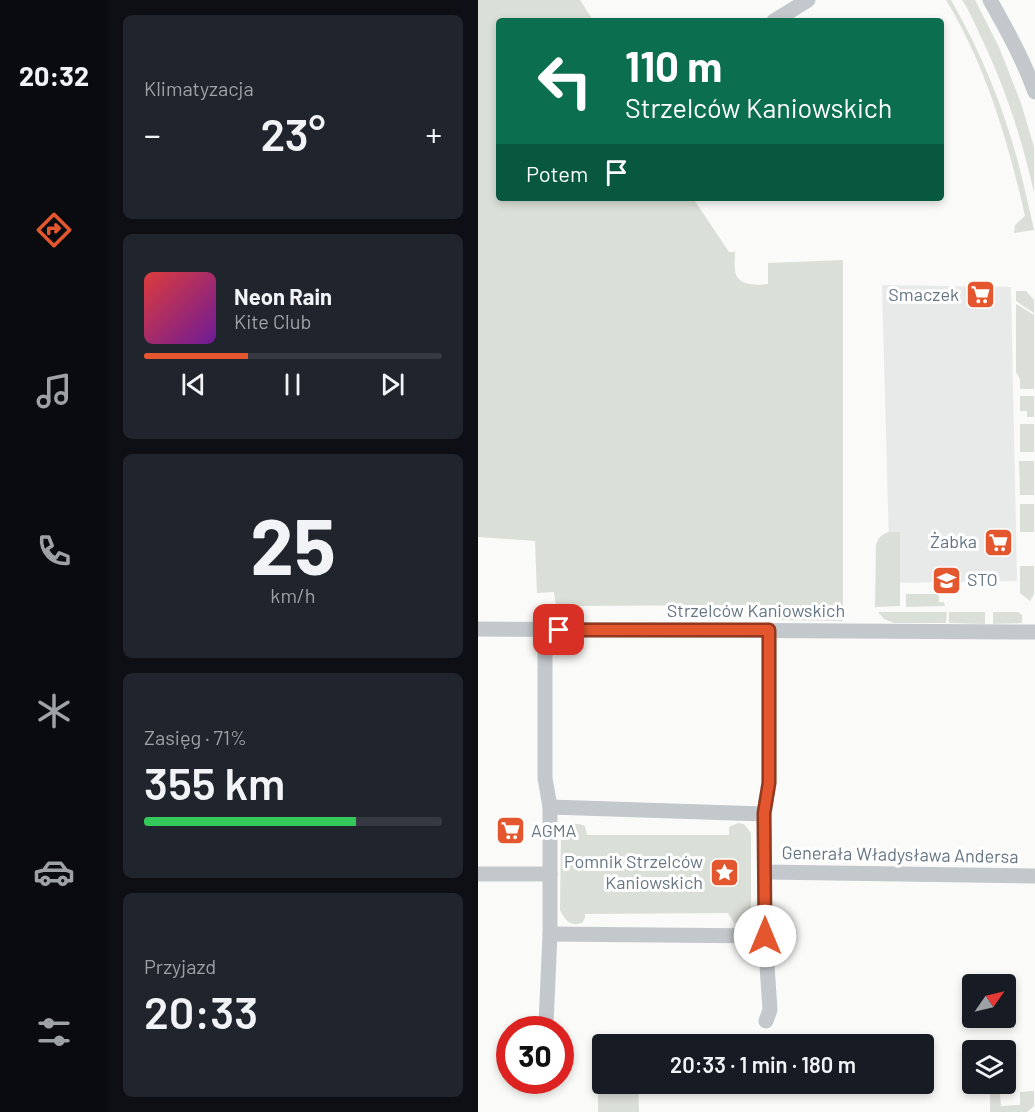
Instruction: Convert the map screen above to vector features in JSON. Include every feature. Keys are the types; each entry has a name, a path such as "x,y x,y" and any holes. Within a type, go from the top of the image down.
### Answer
{"street":[{"path":"779,18 808,0"},
{"path":"990,0 1012,38 1034,92"},
{"name":"Strzelców Kaniowskich","path":"478,629 1034,632"},
{"path":"545,630 545,778 550,807 547,1016"},
{"name":"Generała Władysława Andersa","path":"766,1021 770,1010 765,936 764,813 769,783 769,630"},
{"path":"550,807 764,813"},
{"name":"Generała Władysława Andersa","path":"765,872 1034,876"},
{"path":"478,874 550,874"},
{"path":"550,934 765,936"}],"shaded area":[{"path":"478,0 580,0 592,18 496,18 496,201 695,201 729,252 735,252 736,275 748,284 768,284 768,263 843,260 843,621 782,620 781,605 556,606 554,592 537,593 535,541 478,537"},
{"path":"946,0 951,0 962,19 998,99 1018,162 1034,230 1014,233 1015,225 1025,216 1003,132 973,51"},
{"path":"962,0 975,0 999,47 1021,103 1034,147 1034,193 1024,152 1004,92 988,52"},
{"path":"882,285 1011,287 1017,581 890,583"},
{"path":"1016,291 1026,291 1034,300 1034,313 1016,301"},
{"path":"1016,304 1034,315 1034,389 1020,389 1020,379 1016,372"},
{"path":"1020,396 1034,396 1034,417 1027,417 1027,411 1020,411"},
{"path":"1020,424 1034,424 1034,452 1020,452"},
{"path":"1019,461 1034,461 1034,495 1020,495"},
{"path":"1020,504 1034,504 1034,532 1020,532"},
{"path":"900,532 900,606 875,607 876,545 884,534"},
{"path":"1020,566 1034,566 1034,594 1030,601 1020,593"},
{"path":"906,594 939,594 939,602 944,602 945,606 906,607"},
{"path":"878,612 947,612 946,623 894,623 884,619"},
{"path":"949,612 985,612 985,624 949,623"},
{"path":"993,612 1018,612 1022,615 1022,623 993,624"},
{"path":"738,823 744,824 751,833 751,913 740,923 734,923 728,913 585,914 582,923 574,924 566,920 560,910 561,833 569,825 585,826 587,835 729,835 729,827"},
{"path":"1034,1091 1034,1106 1027,1112 990,1112 990,1094 1000,1094 1001,1106 1020,1105 1020,1092"},
{"path":"598,1094 638,1094 639,1112 598,1112"}],"place":[{"name":"Smaczek","path":"980,295"},
{"name":"Żabka","path":"998,542"},
{"name":"STO","path":"946,580"},
{"name":"AGMA","path":"510,831"},
{"name":"Pomnik Strzelców Kaniowskich","path":"724,872"}],"route":[{"path":"559,630 769,630 769,783 764,813 765,936"}]}
